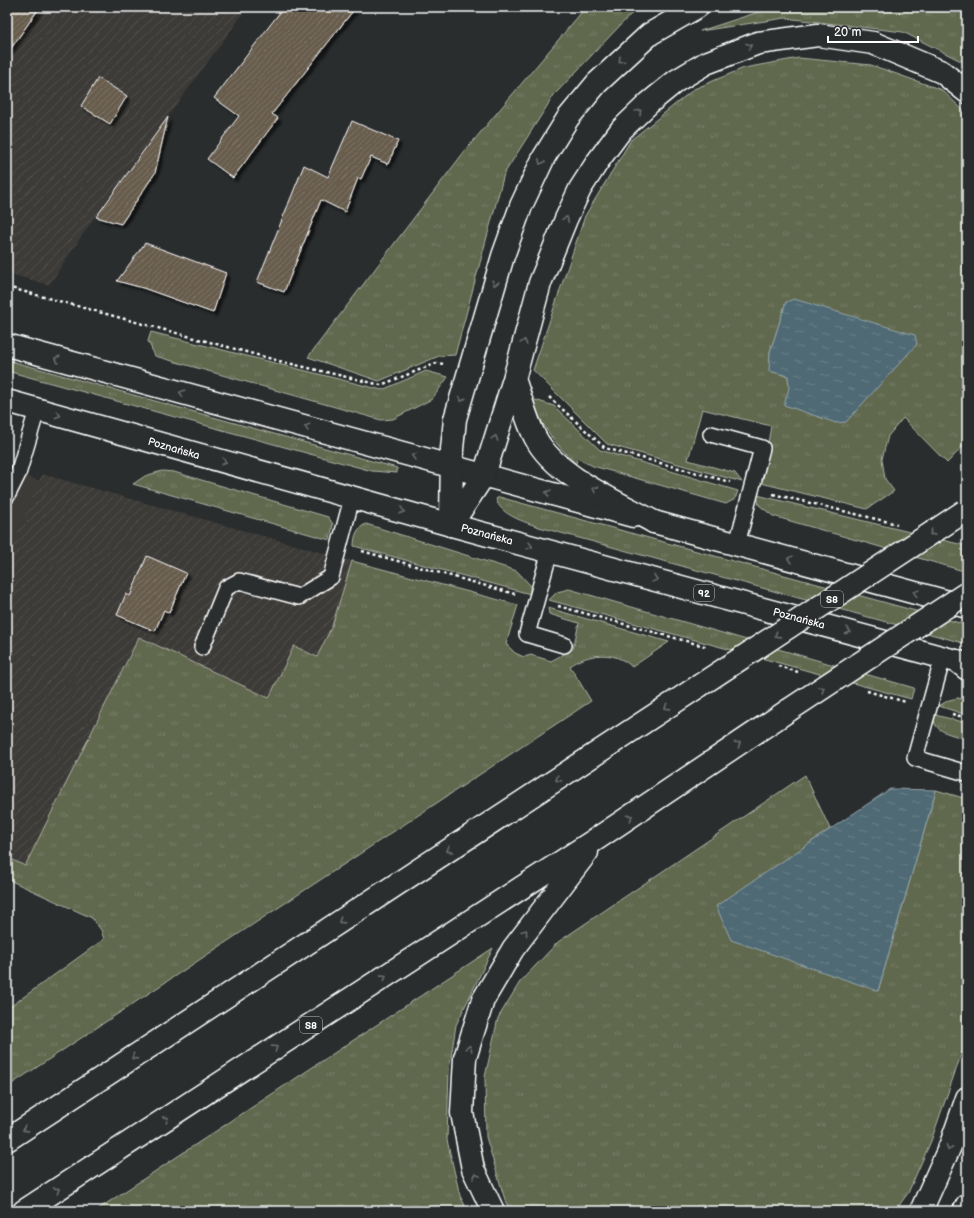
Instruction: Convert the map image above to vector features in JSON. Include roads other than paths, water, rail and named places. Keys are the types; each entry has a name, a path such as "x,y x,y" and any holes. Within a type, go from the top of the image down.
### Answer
{"main road":[{"path":"451,524 452,466 456,419 503,256 521,206 544,157 568,118 602,78 650,34 696,7"},
{"path":"451,524 484,475 514,379 540,283 566,218 580,189 598,161 621,130 649,102 676,81 706,63 758,43 818,35 873,43 942,72 967,92"},
{"path":"7,345 967,607"},
{"path":"514,379 535,437 547,455 559,468 654,522"},
{"name":"Poznańska","path":"7,401 352,498 958,663"},
{"name":"S8","path":"7,1140 966,510"},
{"name":"S8","path":"24,1211 598,838 967,593"},
{"path":"493,1211 473,1169 462,1113 465,1058 483,1000 513,949 598,838"},
{"path":"921,1211 951,1144 967,1098"},
{"path":"964,1211 967,1205"}],"lane":[{"path":"7,496 18,474 37,410"},
{"path":"710,434 762,448 737,544"},
{"path":"202,647 226,588 239,581 299,597 331,577 352,498"},
{"path":"550,551 527,634 564,645"},
{"path":"958,663 928,708 914,758 966,773"}],"water":[{"path":"794,299 915,335 917,344 846,422 836,423 784,405 789,388 788,376 769,371 770,352 786,302"},
{"path":"890,789 936,790 878,991 731,940 716,906"}]}
